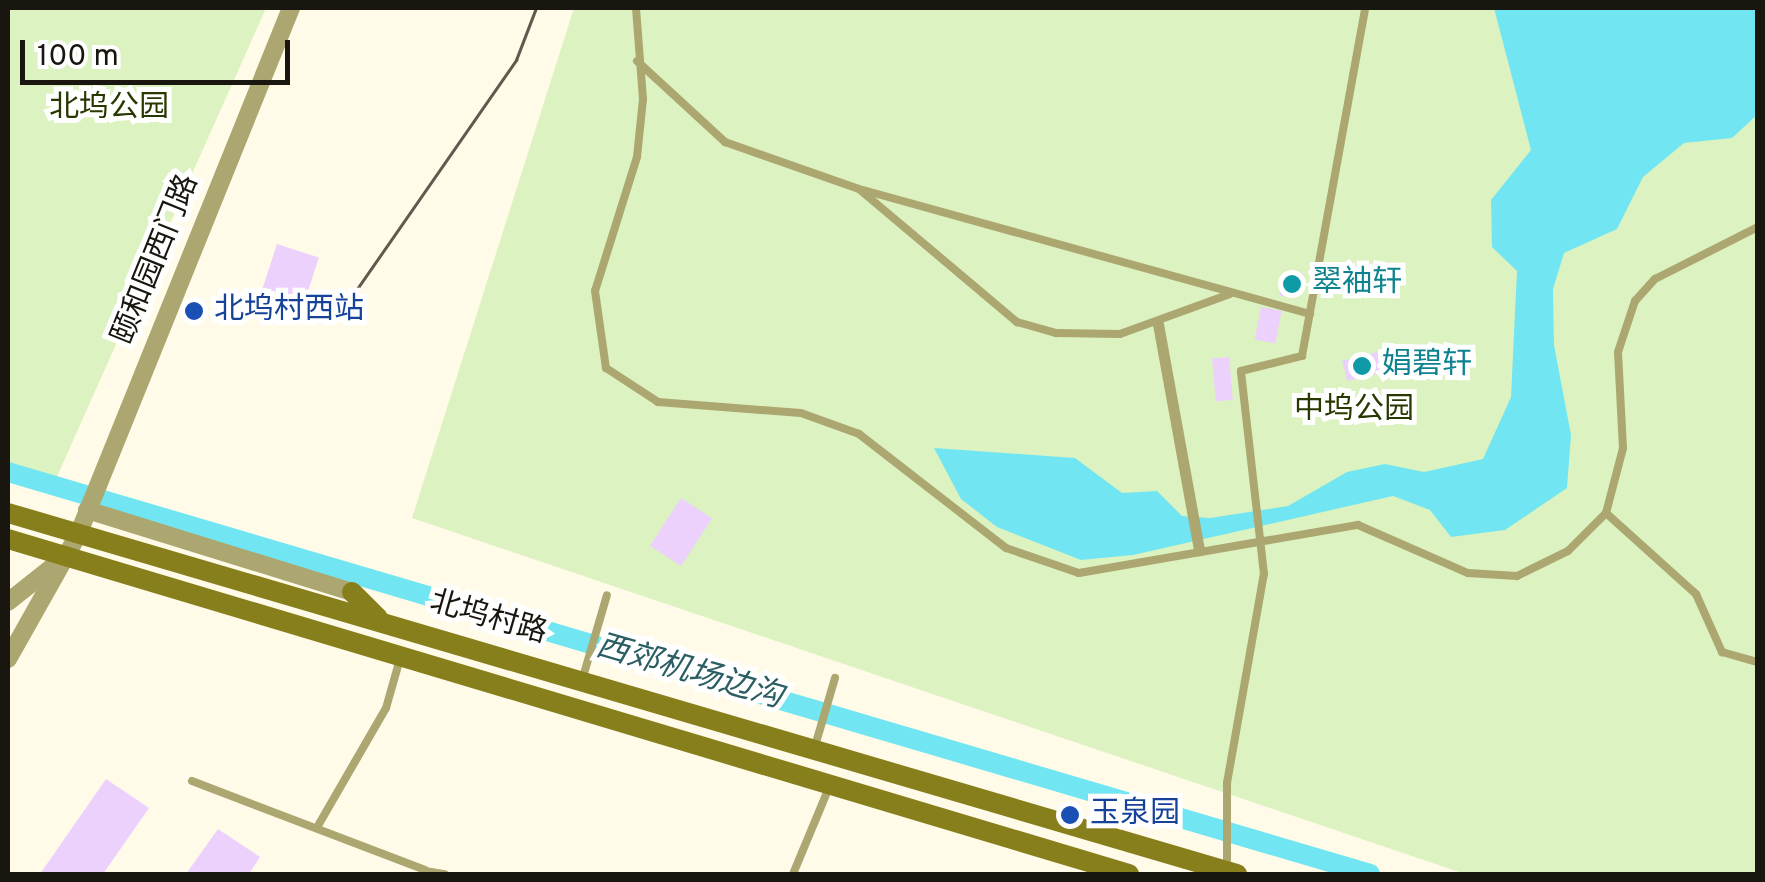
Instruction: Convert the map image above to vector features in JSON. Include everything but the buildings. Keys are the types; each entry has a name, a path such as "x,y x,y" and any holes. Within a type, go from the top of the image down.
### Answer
{"main road":[{"name":"北坞村路","path":"8,513 379,620 586,667 815,747 1230,874"},
{"name":"北坞村路","path":"8,539 1129,874"},
{"path":"352,592 379,620"}],"street":[{"name":"颐和园西门路","path":"8,659 78,535 292,8"},
{"path":"1158,324 1199,550"},
{"path":"87,510 352,592"},
{"path":"8,602 65,556"}],"lane":[{"path":"636,8 637,61 643,99 637,157 595,291 606,368 658,402 800,413 859,434 1006,548 1079,573 1358,525 1468,573 1517,576 1568,551 1606,512 1623,448 1618,352 1635,301 1656,279 1758,227"},
{"path":"1230,874 1228,783 1264,574 1255,540 1241,370 1302,356 1365,8"},
{"path":"637,61 725,142 859,189 1310,314"},
{"path":"859,189 1018,322 1056,333 1120,334 1158,324 1230,294"},
{"path":"1606,512 1696,594 1722,652 1758,662"},
{"path":"586,667 607,595"},
{"path":"319,824 386,708 400,656"},
{"path":"815,747 835,678"},
{"path":"192,781 319,824 424,872 445,874"},
{"path":"793,874 830,785"}],"green space":[{"name":"北坞公园","path":"8,8 266,8 55,481 8,465"},
{"name":"中坞公园","path":"574,8 1757,8 1757,874 1465,874 412,518"}],"water":[{"path":"1494,8 1757,8 1757,115 1732,138 1684,143 1643,177 1617,229 1564,253 1553,289 1554,345 1571,435 1567,488 1505,530 1451,537 1430,510 1393,496 1133,555 1081,560 997,527 961,499 934,448 1075,458 1122,493 1157,491 1182,516 1210,518 1288,506 1347,472 1385,464 1424,472 1483,459 1511,397 1517,271 1492,247 1491,200 1531,150"}],"waterway":[{"name":"西郊机场边沟","path":"8,472 1370,874"}],"tram line":[{"path":"341,312 516,60 536,8"}],"place":[{"name":"翠袖轩","path":"1292,284"},
{"name":"北坞村西站","path":"194,311"},
{"name":"娟碧轩","path":"1362,366"},
{"name":"玉泉园","path":"1070,815"}]}
